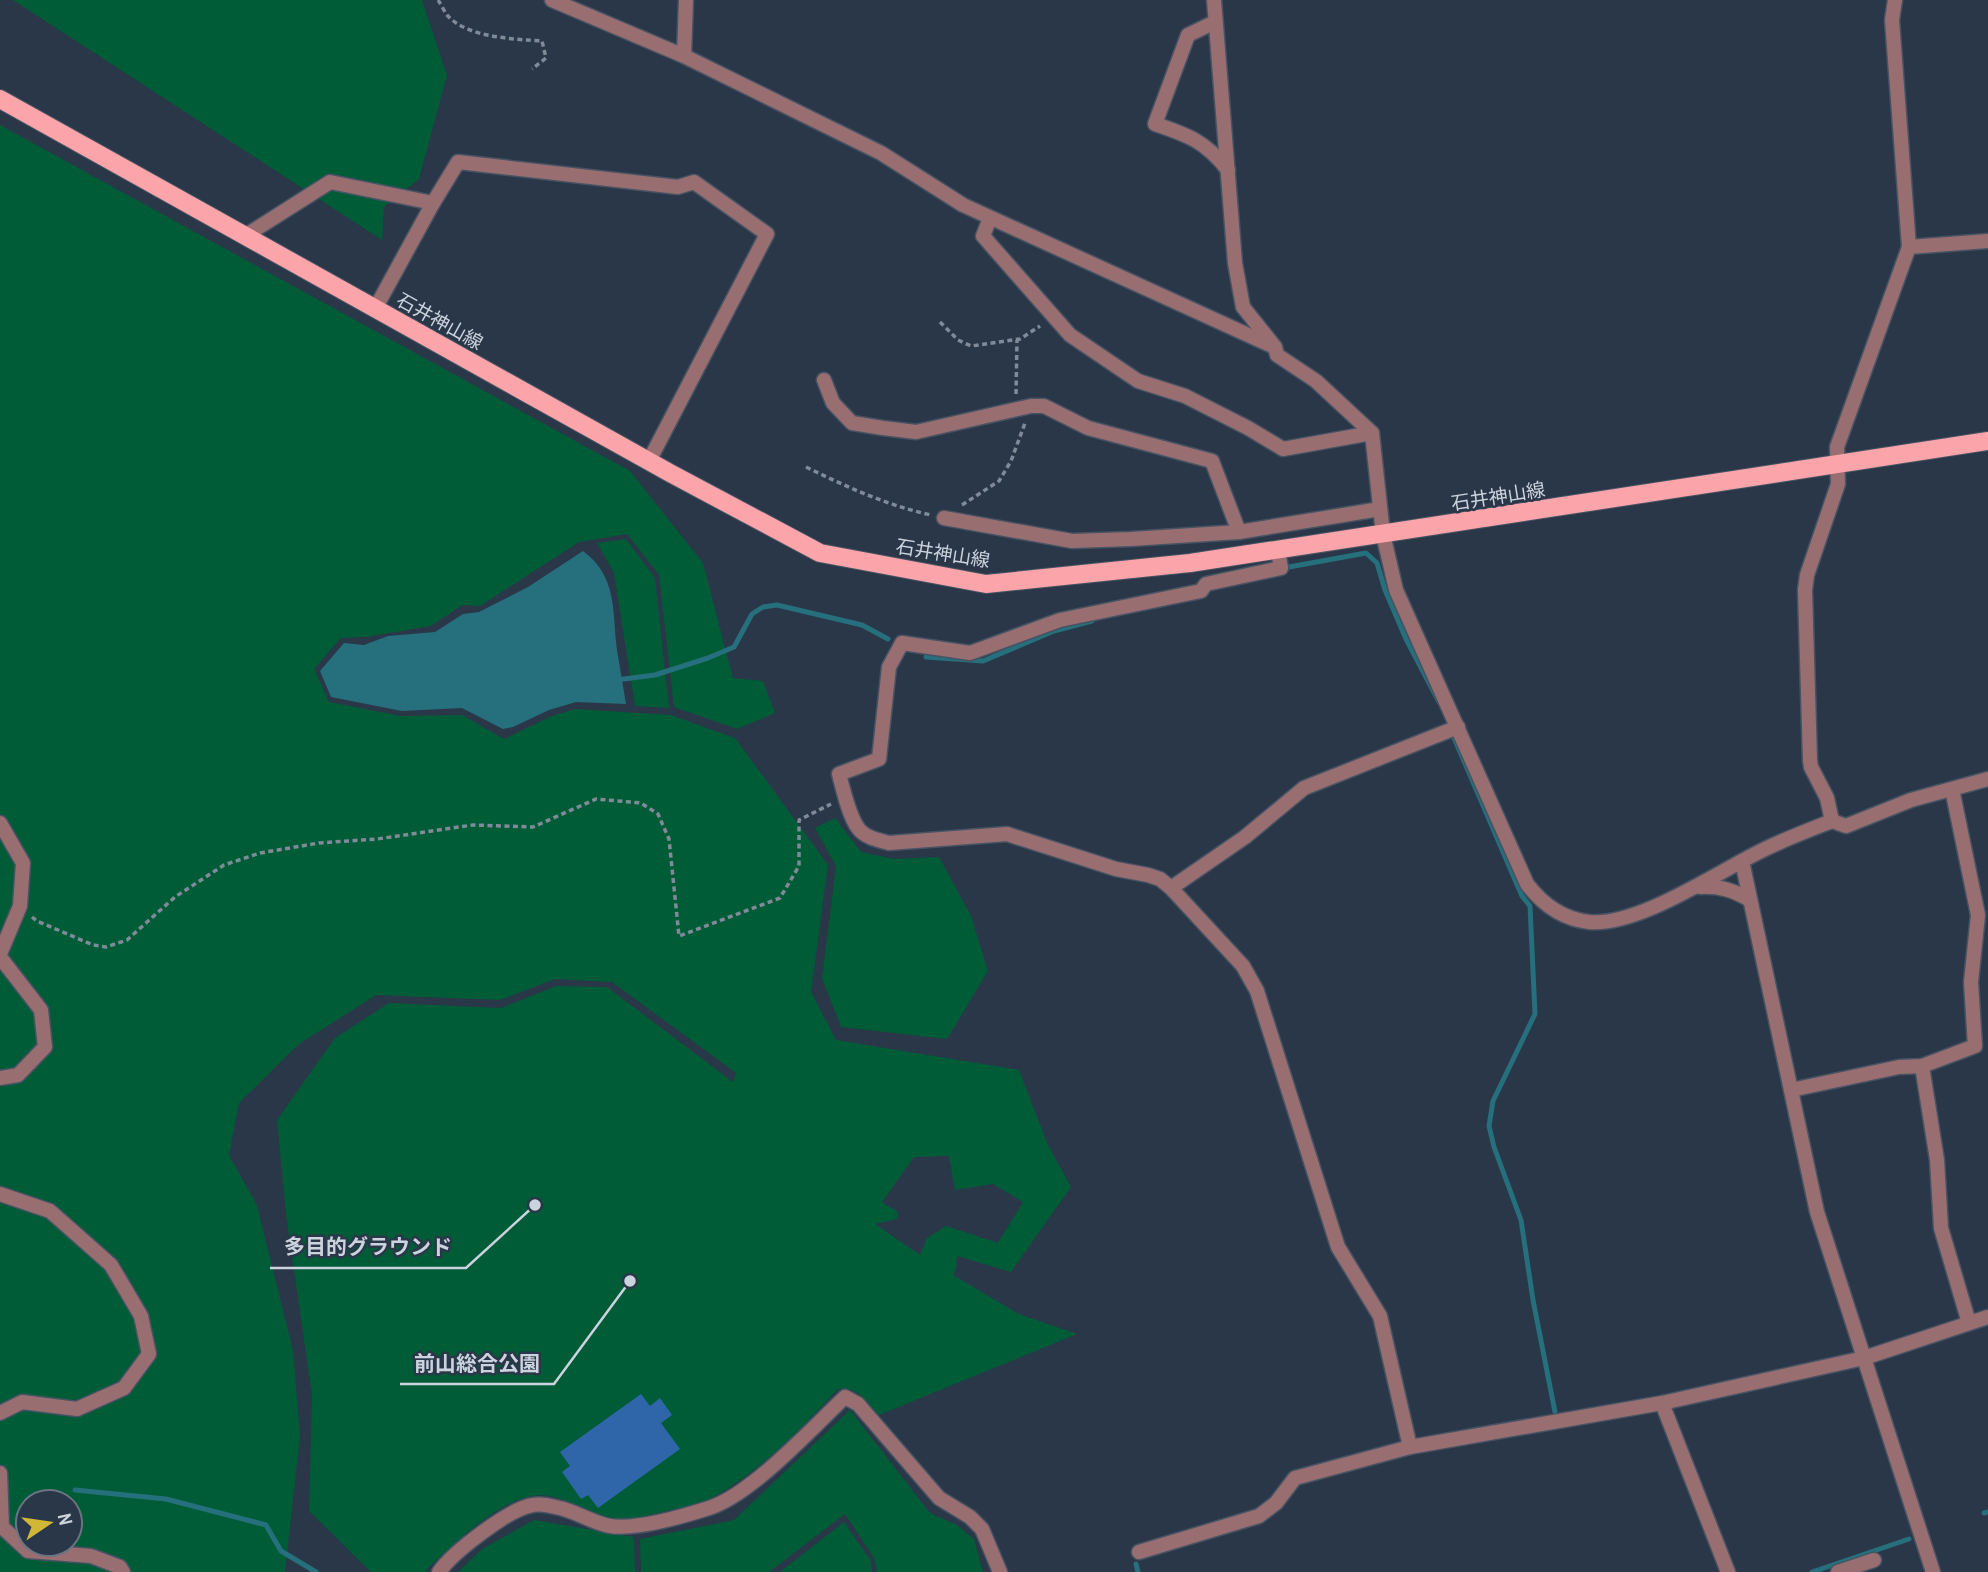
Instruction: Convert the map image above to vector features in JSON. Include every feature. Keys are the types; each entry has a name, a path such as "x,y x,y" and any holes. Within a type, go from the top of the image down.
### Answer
{"main road":[{"name":"石井神山線","path":"0,99 649,461 820,553 986,584 1278,551 1988,442"}],"street":[{"path":"552,0 684,56 881,153 962,205 1275,347"},
{"path":"684,56 686,0"},
{"path":"1214,0 1235,263 1243,307 1275,347 1277,355 1316,381 1372,433 1383,534 1396,590 1453,729 1527,884 1540,901 1555,912 1590,922 1620,918 1666,902 1762,850 1832,821 1846,826 1911,800 1988,779"},
{"path":"1832,821 1827,798 1810,760 1805,590 1807,575 1838,484 1837,447 1909,247 1892,20 1895,0"},
{"path":"1215,22 1188,35 1154,124 1187,135 1214,152 1228,170"},
{"path":"375,309 458,162 678,187 694,182 767,234 649,461"},
{"path":"245,236 330,182 433,203"},
{"path":"990,218 983,236 1070,335 1138,381 1185,396 1283,449 1372,433"},
{"path":"1909,247 1988,240"},
{"path":"824,380 833,404 852,423 916,432 1023,405 1044,407 1088,428 1212,461 1239,532"},
{"path":"944,518 1072,541 1131,540 1239,532 1380,509"},
{"path":"1278,551 1281,568 1206,584 1201,591 1060,620 987,649 970,653 902,643 889,667 879,759 839,774 859,829 871,838 889,843 1007,834 1116,869 1160,879 1243,966 1257,991 1338,1247 1380,1316 1410,1447"},
{"path":"1171,888 1245,837 1304,788 1453,729"},
{"path":"1791,1090 1899,1067 1922,1066 1975,1046 1971,982 1978,915 1952,789"},
{"path":"0,822 23,863 20,906 0,955 41,1010 45,1047 18,1075 0,1077"},
{"path":"1742,862 1817,1212 1933,1572"},
{"path":"1695,887 1715,886 1733,890 1750,900"},
{"path":"1922,1066 1937,1160 1941,1228 1969,1323"},
{"path":"0,1194 50,1211 111,1265 141,1316 149,1354 124,1388 77,1409 22,1402 0,1413"},
{"path":"1139,1552 1259,1516 1276,1503 1295,1478 1410,1447 1662,1404 1864,1358 1988,1317"},
{"path":"439,1572 460,1549 519,1509 535,1504 560,1508 608,1526 629,1527 712,1507 743,1489 845,1397 858,1404 939,1498 970,1517 982,1529 1000,1572"},
{"path":"1662,1404 1728,1572"},
{"path":"0,1474 2,1527 28,1550 91,1556 120,1567 123,1572"},
{"path":"1838,1572 1874,1560"}],"path":[{"path":"439,0 447,16 473,31 511,39 542,41 546,58 533,69"},
{"path":"940,322 958,340 971,346 1017,340 1054,316"},
{"path":"806,467 854,491 899,508 944,518 999,481 1011,461 1023,405 1017,340"},
{"path":"20,906 37,921 106,947 127,940 175,897 224,865 260,853 319,843 377,839 473,825 533,827 596,799 641,803 658,814 669,839 679,936 780,898 799,866 799,820 845,796"}],"green space":[{"path":"13,0 422,0 447,75 419,179 384,207 382,240"},
{"path":"0,125 630,471 703,563 733,678 763,681 775,713 737,729 674,707 659,575 627,534 579,542 480,606 462,605 431,626 366,637 341,638 314,669 329,702 401,716 462,715 504,739 552,716 575,709 671,715 735,738 828,865 811,992 836,1040 1019,1070 1048,1145 1071,1187 1011,1272 957,1256 953,1275 1019,1314 1077,1334 879,1415 856,1392 845,1388 838,1389 761,1464 726,1489 697,1504 625,1520 597,1514 554,1497 538,1495 521,1499 486,1518 426,1572 371,1572 309,1511 312,1395 286,1214 277,1120 335,1038 389,1003 501,1008 556,986 607,987 733,1082 736,1073 612,982 555,979 500,1000 376,995 299,1044 239,1103 229,1155 257,1205 293,1351 300,1436 285,1572 0,1572","holes":["949,1156 955,1190 993,1184 1023,1202 998,1243 946,1226 927,1238 920,1255 875,1224 897,1219 898,1212 882,1202 914,1157"]},
{"path":"626,539 655,578 669,708 635,706 614,573 597,543"},
{"path":"835,818 861,852 894,859 939,857 971,916 988,971 947,1039 841,1027 822,978 836,866 815,828"},
{"path":"850,1410 930,1513 957,1525 974,1539 983,1572 877,1572 874,1558 845,1514 769,1572 641,1572 640,1539 734,1520"},
{"path":"534,1520 634,1537 635,1572 458,1572 482,1549"},
{"path":"844,1522 871,1561 872,1572 780,1572"}],"water":[{"path":"583,551 594,561 608,583 626,704 576,702 503,729 462,708 402,711 331,697 320,671 344,643 364,645 388,636 435,632 463,614 479,612 528,587"}],"building":[{"path":"641,1394 650,1406 660,1398 672,1415 661,1423 680,1449 598,1508 588,1495 581,1499 562,1472 570,1466 560,1452"}],"waterway":[{"path":"1289,567 1366,553 1377,563 1385,590 1406,639 1439,702"},
{"path":"616,680 655,675 734,647 752,614 763,607 777,605 862,625 888,639"},
{"path":"926,657 983,661 1054,631 1092,621"},
{"path":"1451,731 1522,896 1530,906 1535,1014 1493,1101 1489,1126 1521,1220 1533,1300 1555,1412"},
{"path":"84,1491 166,1499 266,1525 281,1551 316,1572"},
{"path":"1984,1513 1988,1512"},
{"path":"1812,1572 1909,1539"},
{"path":"1136,1564 1138,1572"}],"place":[{"name":"多目的グラウンド","path":"535,1205"},
{"name":"前山総合公園","path":"630,1281"}]}
